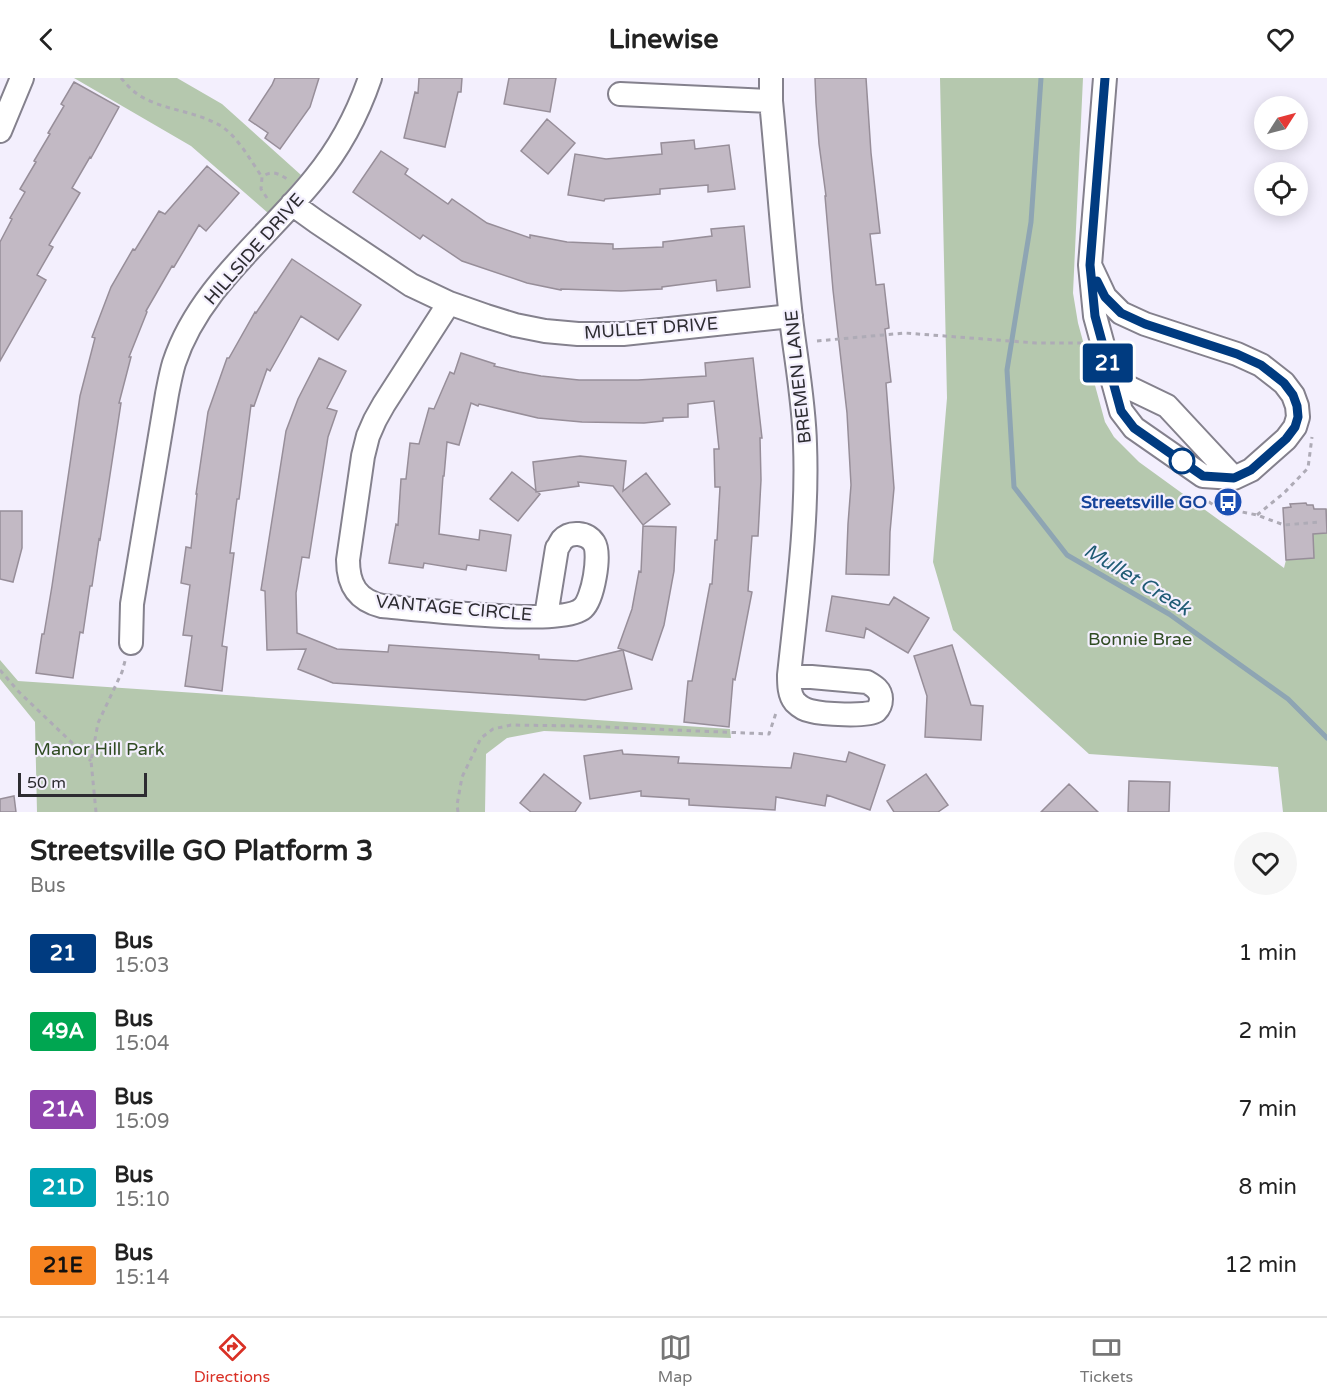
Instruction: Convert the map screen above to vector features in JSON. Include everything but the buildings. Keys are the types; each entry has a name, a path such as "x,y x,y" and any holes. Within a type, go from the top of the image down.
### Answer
{"street":[{"path":"0,131 22,78"},
{"name":"HILLSIDE DRIVE","path":"131,643 132,604 174,363 187,333 213,292 234,266 314,180 357,109 370,78"},
{"name":"BREMEN LANE","path":"771,78 771,100 791,316 805,443 806,482 800,570 789,675"},
{"path":"1090,265 1105,297 1121,313 1145,324 1237,354 1261,365 1284,383 1293,395 1298,417 1295,427 1286,439 1251,470 1234,478 1203,476 1134,428 1121,411 1095,316 1090,265 1105,78"},
{"path":"620,94 771,100"},
{"name":"MULLET DRIVE","path":"292,204 411,285 449,303 515,325 578,334 623,334 791,316"},
{"name":"VANTAGE CIRCLE","path":"449,303 384,404 368,436 363,456 348,574 353,588 363,598 382,606 509,617 546,616"},
{"path":"1113,380 1167,406 1234,478"}],"path":[{"path":"121,78 130,89 141,96 167,107 196,114 223,127 233,136 262,177 261,189 267,198"},
{"path":"262,177 272,172 287,179"},
{"path":"818,341 905,333 1036,343 1087,343"},
{"path":"1284,525 1320,522"},
{"path":"96,812 91,760 98,723 122,672 131,643"},
{"path":"0,670 19,692 91,760"},
{"path":"458,812 462,777 481,738 493,729 511,725 580,726 769,734 779,705"}],"green space":[{"path":"74,78 177,78 222,104 301,175 268,213 191,146"},
{"name":"Bonnie Brae","path":"940,78 1083,78 1073,293 1078,323 1105,422 1114,437 1139,462 1284,568 1286,560 1314,558 1313,534 1327,533 1327,812 1283,812 1278,767 1089,754 953,630 933,562 947,398"},
{"name":"Manor Hill Park","path":"0,660 18,681 730,729 731,738 544,731 507,738 486,754 485,812 37,812 35,722 0,679"}],"waterway":[{"name":"Mullet Creek","path":"1041,78 1031,222 1007,370 1014,487 1067,555 1169,614 1288,699 1327,738"}],"bus line":[{"name":"21","path":"1097,281 1105,297 1121,313 1145,324 1237,354 1261,365 1284,383 1293,395 1298,417 1295,427 1286,439 1251,470 1234,478 1203,476 1134,428 1121,411 1095,316 1090,265 1105,78"}],"place":[{"name":"Streetsville GO","path":"1228,502"}]}
